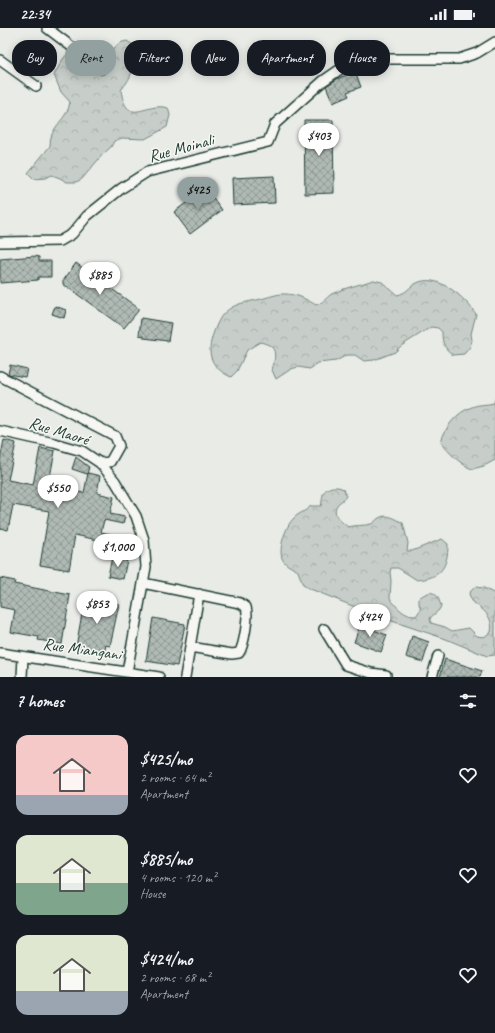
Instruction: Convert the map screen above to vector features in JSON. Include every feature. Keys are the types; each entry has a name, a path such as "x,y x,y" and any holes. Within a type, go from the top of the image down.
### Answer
{"street":[{"path":"47,28 65,41"},
{"name":"Rue Moinali","path":"0,242 60,242 72,234 87,216 122,188 147,172 268,142 275,124 323,81 359,59 459,59 477,53 495,42"},
{"path":"0,60 36,86"},
{"path":"0,376 115,436 119,446 110,462 100,463"},
{"name":"Rue Maoré","path":"0,431 82,451 100,463 115,480 136,516 144,540 146,567 127,672"},
{"path":"143,583 240,603 246,607 247,615 242,646 238,653 232,654 190,647"},
{"path":"185,677 199,594"},
{"path":"324,629 346,665 371,673 386,675 386,677"},
{"name":"Rue Miangani","path":"0,653 108,673 127,672 159,677"},
{"path":"432,677 438,656"},
{"path":"22,677 23,657"}],"green space":[{"path":"124,42 124,76 130,76 121,90 124,102 128,108 133,111 160,107 168,108 170,115 167,127 145,139 122,138 114,141 111,147 103,154 82,179 76,182 67,182 52,175 45,178 34,179 28,173 50,146 52,133 69,108 70,102 61,92 54,76 57,76 57,70 63,59 65,57 65,76 116,76 116,46 119,43"},
{"path":"373,280 382,282 397,295 423,281 432,281 450,288 465,301 476,314 471,334 472,340 470,347 464,354 453,355 444,345 442,332 438,328 431,327 401,346 395,352 374,360 364,361 355,355 347,355 336,361 318,363 310,369 298,367 291,369 276,379 272,370 275,355 273,348 260,342 247,350 237,371 231,377 223,373 213,363 210,351 212,337 221,316 233,307 246,302 284,294 299,296 316,305 331,294"},
{"path":"495,399 495,460 484,466 472,469 463,464 441,442 445,431 461,412 474,406 494,403"},
{"path":"332,487 344,489 346,496 337,505 335,512 338,518 348,527 371,524 382,517 388,516 403,523 408,543 407,551 412,551 442,539 448,544 448,552 444,565 437,574 432,577 417,580 398,568 391,568 390,598 398,608 405,613 416,616 421,609 419,598 427,593 433,593 438,597 441,606 439,610 430,618 431,623 445,627 452,631 469,628 477,636 484,637 491,632 491,622 487,614 471,601 469,593 475,587 484,588 495,594 495,655 487,656 446,639 380,617 303,585 298,571 284,562 281,556 283,539 290,522 297,515 311,506 321,506 324,492"}],"building":[{"path":"344,76 357,76 361,87 347,92 349,96 333,103 326,86"},
{"path":"304,120 333,120 334,193 305,194"},
{"path":"274,176 275,203 233,205 232,178"},
{"path":"206,188 222,210 190,234 174,212"},
{"path":"39,257 39,261 51,261 51,277 38,277 38,280 0,283 0,259"},
{"path":"76,263 138,308 138,311 124,328 63,284 63,281"},
{"path":"55,306 66,310 64,318 52,314"},
{"path":"141,318 171,323 168,341 144,338 144,336 139,335"},
{"path":"10,365 27,369 25,377 8,374"},
{"path":"4,440 16,443 8,480 33,485 40,448 55,451 48,487 84,493 88,473 100,476 97,493 114,497 110,514 125,517 123,524 104,520 101,532 132,539 134,548 75,535 69,570 40,565 49,511 13,505 8,530 0,528 0,460"},
{"path":"76,457 89,467 87,474 72,469"},
{"path":"112,557 127,560 123,579 108,576"},
{"path":"0,578 15,581 14,584 70,595 62,644 38,640 39,637 11,632 15,610 0,607"},
{"path":"85,597 119,604 110,646 106,645 104,653 76,647"},
{"path":"153,618 185,624 177,666 146,661"},
{"path":"360,625 387,635 381,652 354,642"},
{"path":"412,636 429,642 423,662 406,657"},
{"path":"445,659 482,671 480,677 440,677"}]}
